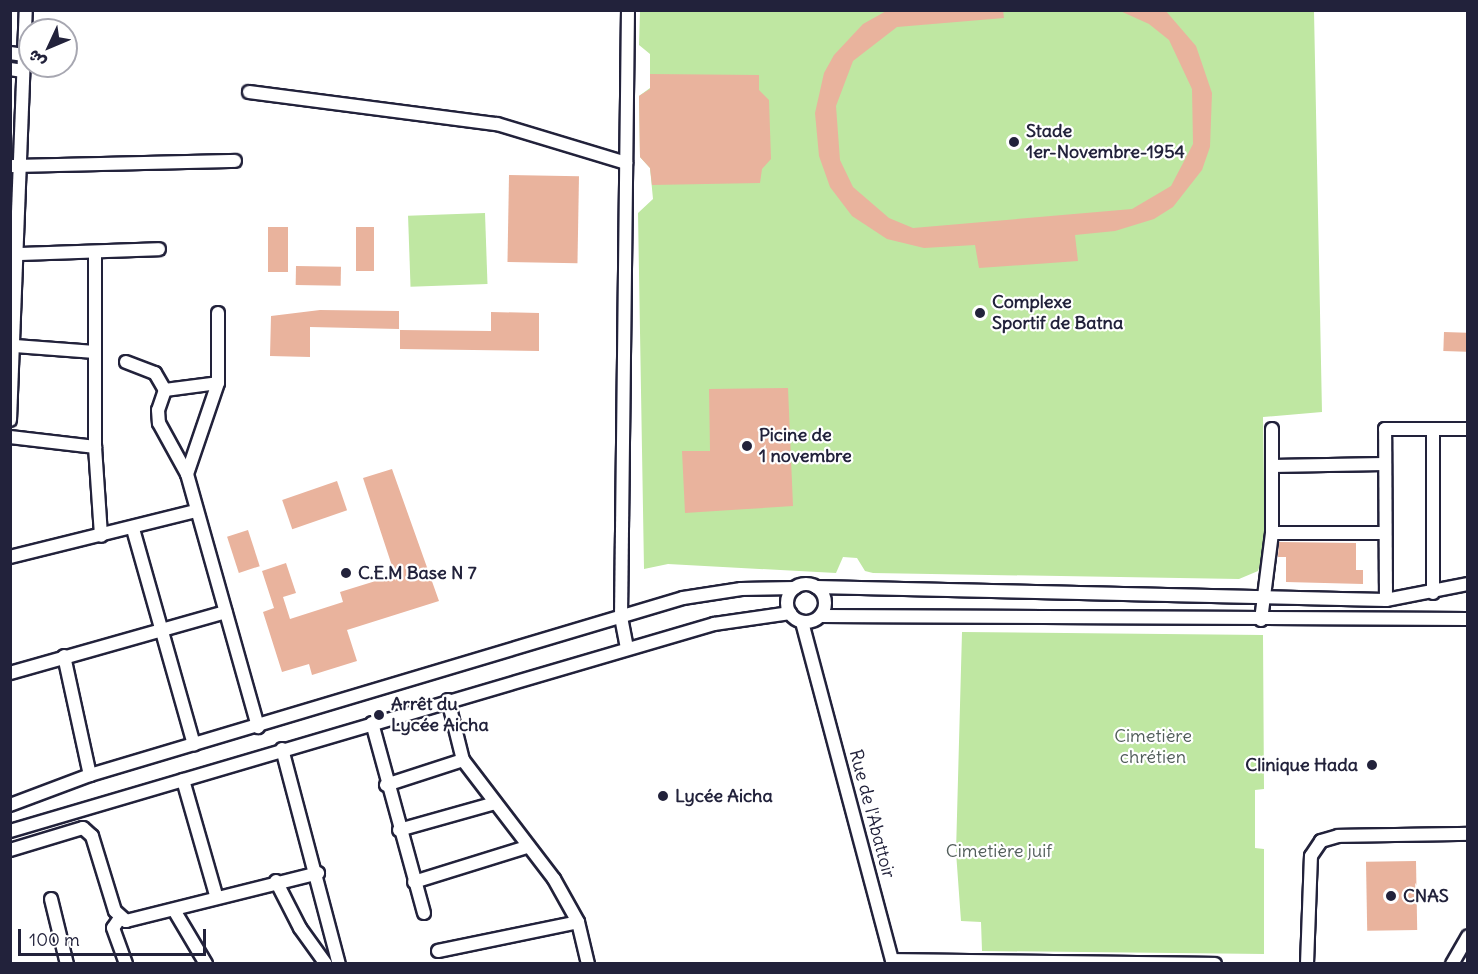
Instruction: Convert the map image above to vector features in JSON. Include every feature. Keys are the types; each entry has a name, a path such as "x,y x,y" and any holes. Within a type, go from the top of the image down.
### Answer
{"street":[{"path":"627,648 621,617 628,10"},
{"path":"10,420 15,346 14,308 19,254 15,166 17,70"},
{"path":"249,92 497,124 626,163"},
{"path":"15,166 236,161"},
{"path":"19,254 159,249"},
{"path":"95,252 95,447 101,536"},
{"path":"187,474 218,383 218,313"},
{"path":"15,346 95,352"},
{"path":"126,362 155,373 165,390 159,423 187,474 258,728"},
{"path":"165,390 218,383"},
{"path":"1386,600 1384,464 1387,427 1467,429"},
{"path":"1261,620 1272,533 1272,429"},
{"path":"1433,429 1433,593"},
{"path":"10,437 95,447"},
{"path":"1272,466 1384,464"},
{"path":"10,557 133,529 196,511"},
{"path":"133,529 194,745"},
{"path":"1272,533 1385,533"},
{"path":"10,805 90,775 258,728 683,598 741,589 816,587 1386,600 1433,593 1467,584"},
{"path":"816,587 825,598 821,616"},
{"path":"790,613 788,598 795,588"},
{"path":"10,673 226,612"},
{"path":"10,831 448,700 714,624 790,613 802,622 821,616 1261,620 1467,619"},
{"name":"Rue de l'Abattoir","path":"802,622 892,962"},
{"path":"64,656 90,775"},
{"path":"448,700 463,760 527,847 554,879 578,922 588,963"},
{"path":"372,723 386,785 424,913"},
{"path":"282,749 318,873 339,963"},
{"path":"386,785 463,760"},
{"path":"183,780 216,895"},
{"path":"399,830 495,803"},
{"path":"10,850 83,828 92,836 120,918 126,921 174,910 216,895 318,873"},
{"path":"1307,963 1311,856 1321,841 1338,836 1467,834"},
{"path":"414,882 527,847"},
{"path":"276,881 300,928 326,963"},
{"path":"51,899 67,963"},
{"path":"174,910 206,963"},
{"path":"120,918 113,928 126,963"},
{"path":"438,951 578,922"},
{"path":"1452,963 1467,936"},
{"path":"892,962 1215,963"}],"green space":[{"name":"Complexe Sportif de Batna","path":"640,11 1314,11 1322,412 1263,417 1265,548 1258,571 1239,579 873,573 865,571 857,558 843,557 836,573 668,564 644,569 638,213 653,199 650,168 640,157 639,96 650,88 650,54 639,45"},
{"path":"485,213 487,284 411,287 408,216"},
{"name":"Cimetière chrétien","path":"962,632 1263,635 1264,789 1255,790 1255,848 1264,849 1264,954 982,951 981,922 961,921 956,852"}],"building":[{"path":"888,10 1003,10 1004,18 897,27 853,61 836,106 840,160 853,187 889,218 913,228 1132,209 1171,186 1193,144 1192,89 1169,40 1149,24 1118,10 1165,10 1196,46 1212,93 1210,147 1202,170 1173,207 1154,219 1115,231 1075,235 1078,261 979,268 975,245 924,248 887,239 852,216 830,187 819,156 815,113 824,73 834,55 863,24"},
{"path":"650,74 759,75 759,90 769,100 771,159 762,169 760,183 652,185 650,168 640,157 639,96 650,89"},
{"path":"509,175 579,176 577,263 507,262"},
{"path":"268,227 288,227 288,272 268,272"},
{"path":"356,227 374,227 374,271 356,271"},
{"path":"296,266 341,267 341,286 296,285"},
{"path":"320,310 399,311 399,329 310,327 310,357 270,356 271,316"},
{"path":"491,312 539,313 539,351 400,349 400,330 491,331"},
{"path":"1444,332 1467,333 1466,352 1443,351"},
{"path":"788,388 793,506 685,513 682,451 710,451 709,389"},
{"path":"392,469 439,601 347,630 357,661 312,675 309,664 282,672 263,612 274,608 262,571 286,563 296,593 283,597 290,619 343,602 340,592 395,575 363,478"},
{"path":"337,481 347,510 292,529 282,500"},
{"path":"248,530 260,566 239,573 227,537"},
{"path":"1279,542 1356,543 1356,570 1363,570 1363,584 1286,582 1286,557 1278,557"},
{"name":"CNAS","path":"1416,861 1417,930 1367,931 1366,862"}],"place":[{"name":"Stade 1er-Novembre-1954","path":"1014,142"},
{"name":"Complexe Sportif de Batna","path":"980,313"},
{"name":"Picine de 1 novembre","path":"747,446"},
{"name":"C.E.M Base N 7","path":"346,573"},
{"name":"Arrêt du Lycée Aicha","path":"379,715"},
{"name":"Clinique Hada","path":"1372,765"},
{"name":"Lycée Aicha","path":"663,796"},
{"name":"CNAS","path":"1391,896"}],"park label":[{"name":"Cimetière juif","path":"999,851"}]}
